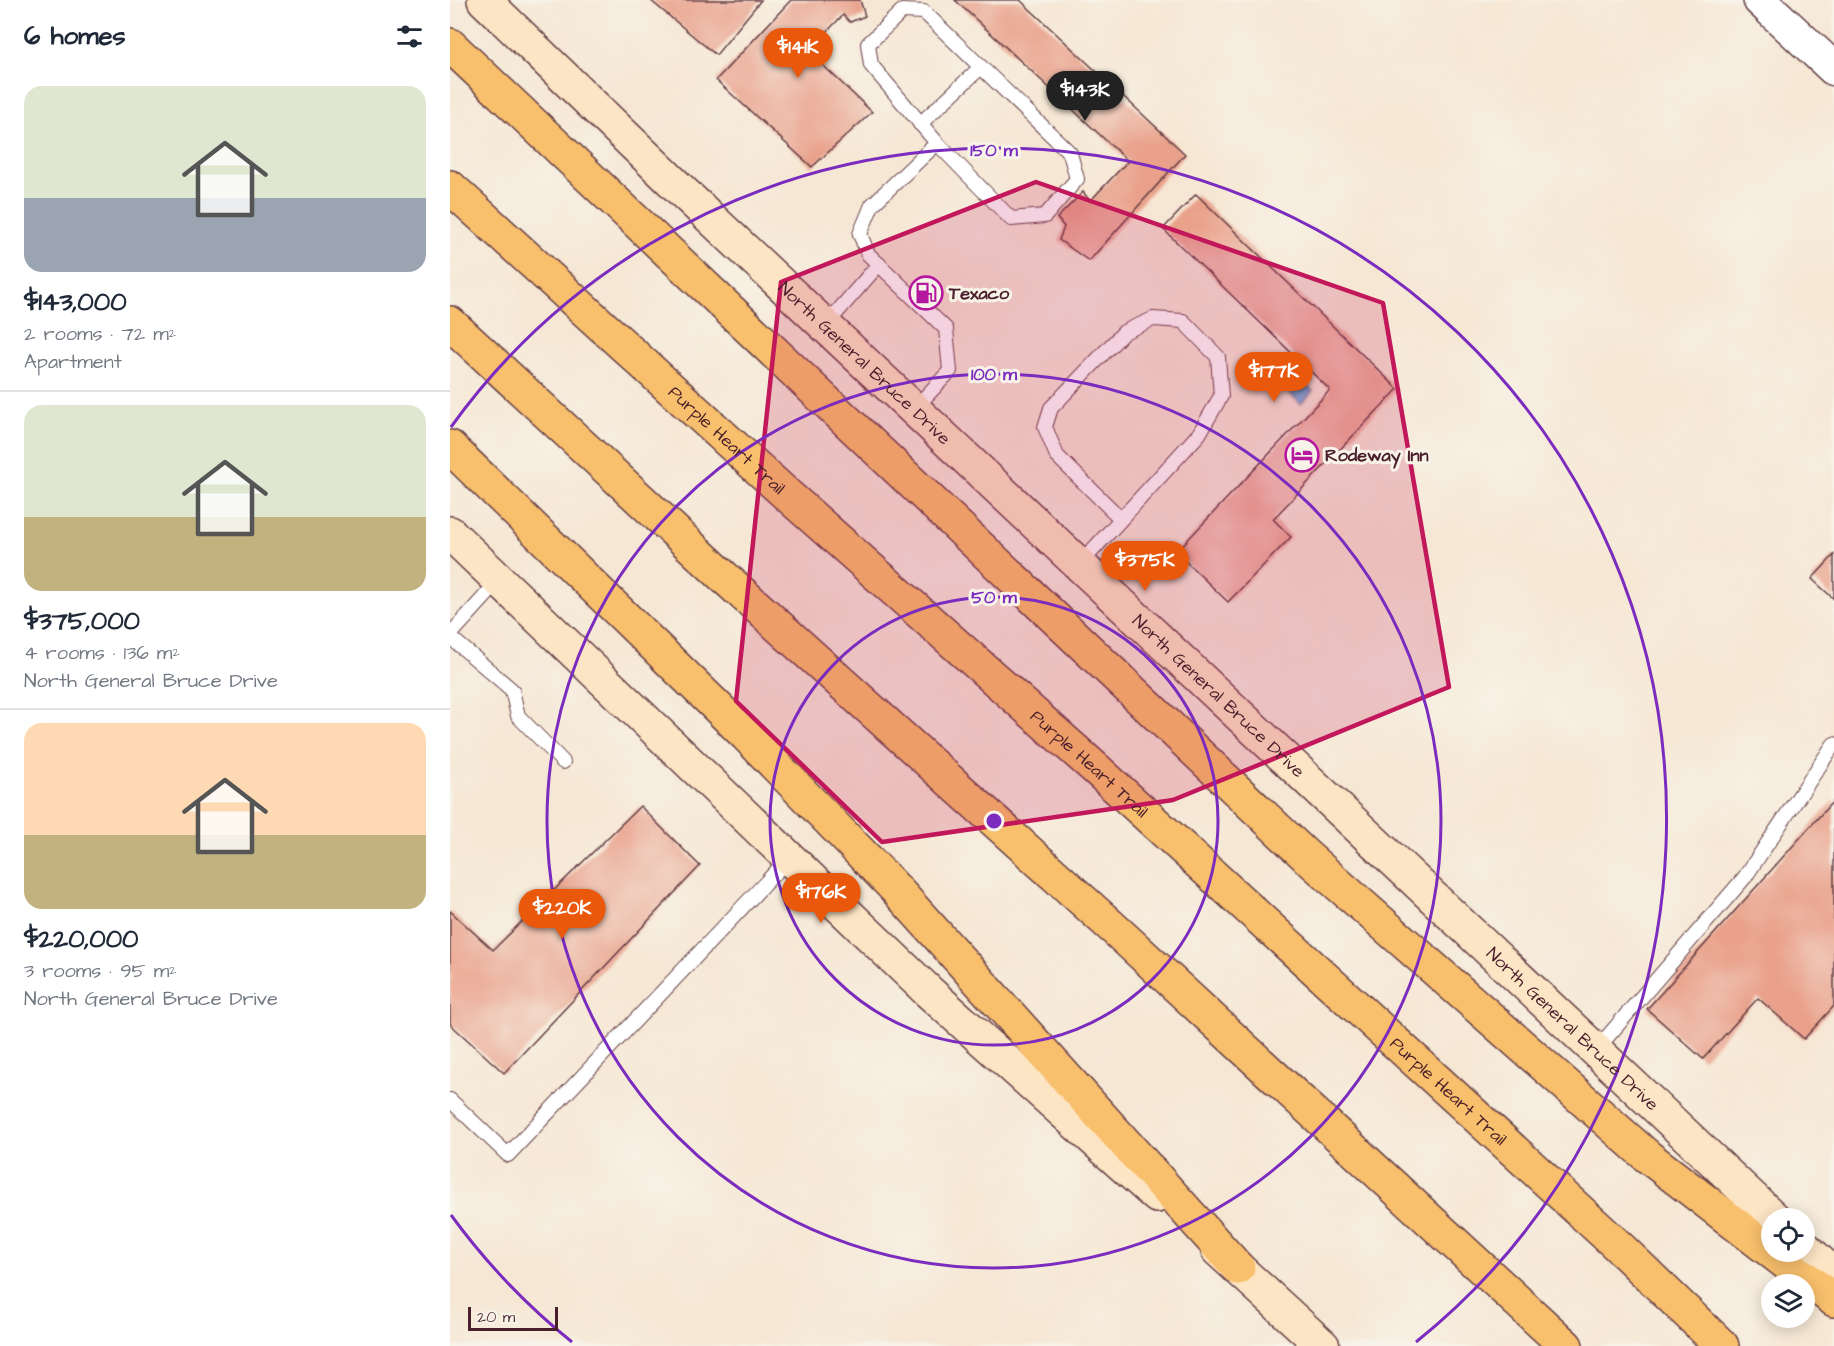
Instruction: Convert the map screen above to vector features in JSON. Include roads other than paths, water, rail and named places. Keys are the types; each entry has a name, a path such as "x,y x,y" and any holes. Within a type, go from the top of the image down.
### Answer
{"highway":[{"path":"450,45 1306,856 1647,1156 1834,1300"},
{"name":"Purple Heart Trail","path":"450,187 785,493 1095,768 1617,1245 1722,1346"},
{"path":"450,323 724,577 1120,933 1566,1346"},
{"path":"450,447 746,735 893,886 1238,1268"}],"main road":[{"name":"North General Bruce Drive","path":"484,0 825,326 1763,1208"},
{"path":"450,533 929,992 1323,1346"},
{"path":"1815,1257 1834,1275"}],"street":[{"path":"1760,0 1834,69"}],"lane":[{"path":"902,11 924,12 1070,153 1077,179 1045,216 1011,219 920,124 871,65 868,44 902,11"},
{"path":"920,124 981,67"},
{"path":"914,410 950,370 946,329 868,254 860,234 872,206 937,143"},
{"path":"825,326 879,264"},
{"path":"1079,565 1199,434 1221,396 1218,357 1183,321 1154,319 1124,332 1052,408 1045,427 1057,456 1121,519"},
{"path":"499,580 450,636 512,690 518,716 563,762"},
{"path":"1596,1050 1745,877 1834,744"},
{"path":"450,1100 508,1155 789,858"}],"water":[{"path":"1285,365 1313,391 1301,404 1273,378"}],"place":[{"name":"Texaco","path":"926,293"},
{"name":"Rodeway Inn","path":"1302,455"}]}
